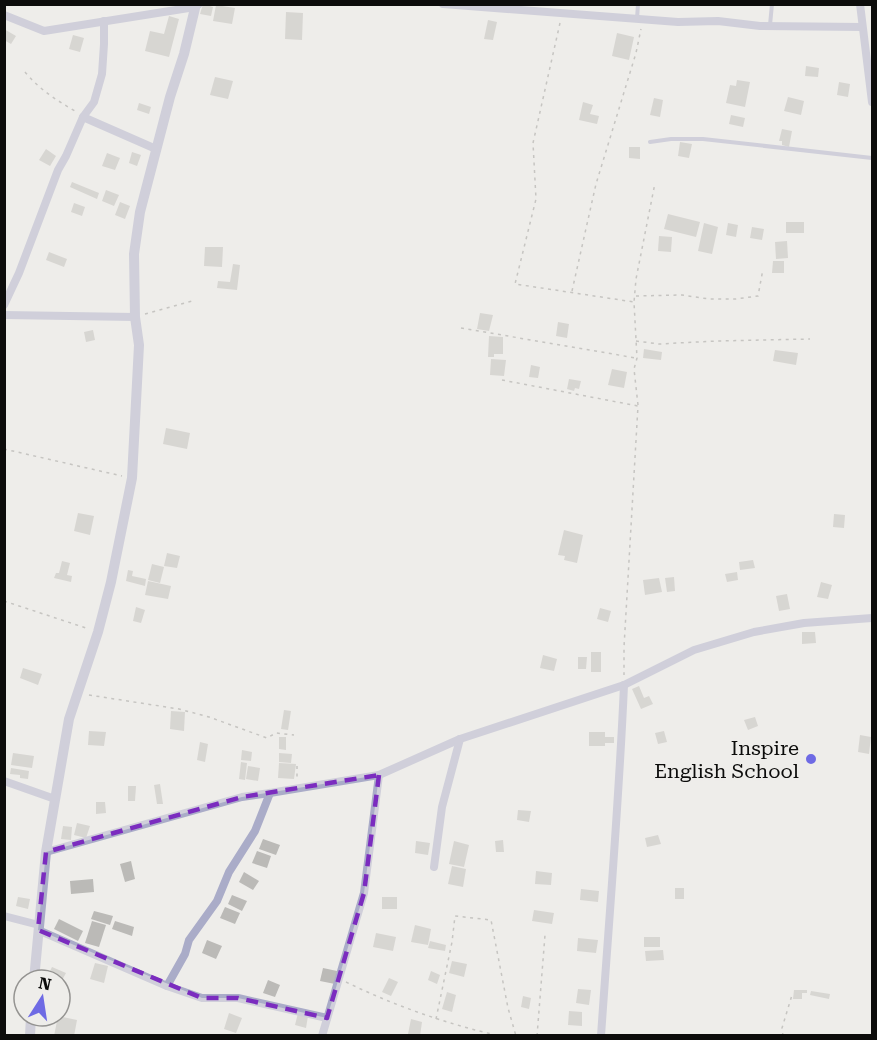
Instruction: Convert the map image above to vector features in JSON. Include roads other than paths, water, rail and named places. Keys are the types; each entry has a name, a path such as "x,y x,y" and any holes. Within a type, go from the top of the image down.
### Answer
{"street":[{"path":"443,4 678,22 718,21 770,26 862,27"},
{"path":"860,4 873,102"},
{"path":"4,15 44,31 196,5 140,212 134,254 135,317 139,345 132,478 111,582 98,632 69,719 46,852 35,968"},
{"path":"4,304 31,244 58,170 83,117 94,102 102,74 104,21"},
{"path":"83,117 156,149"},
{"path":"4,315 135,317"},
{"path":"46,852 242,797 379,775 460,739 624,685 694,650 754,632 804,623 873,618"},
{"path":"601,1035 621,764 624,685"},
{"path":"434,867 442,807 460,739"},
{"path":"322,1035 364,893 379,775"},
{"path":"4,782 56,799"},
{"path":"167,986 185,954 189,940 217,901 230,872 255,831 270,794"},
{"path":"4,916 39,927 167,986 202,998 238,998 327,1018"}],"lane":[{"path":"638,4 640,19"},
{"path":"770,26 772,4"},
{"path":"650,142 671,139 703,140 873,158"}],"place":[{"name":"Inspire English School","path":"811,759"}]}
